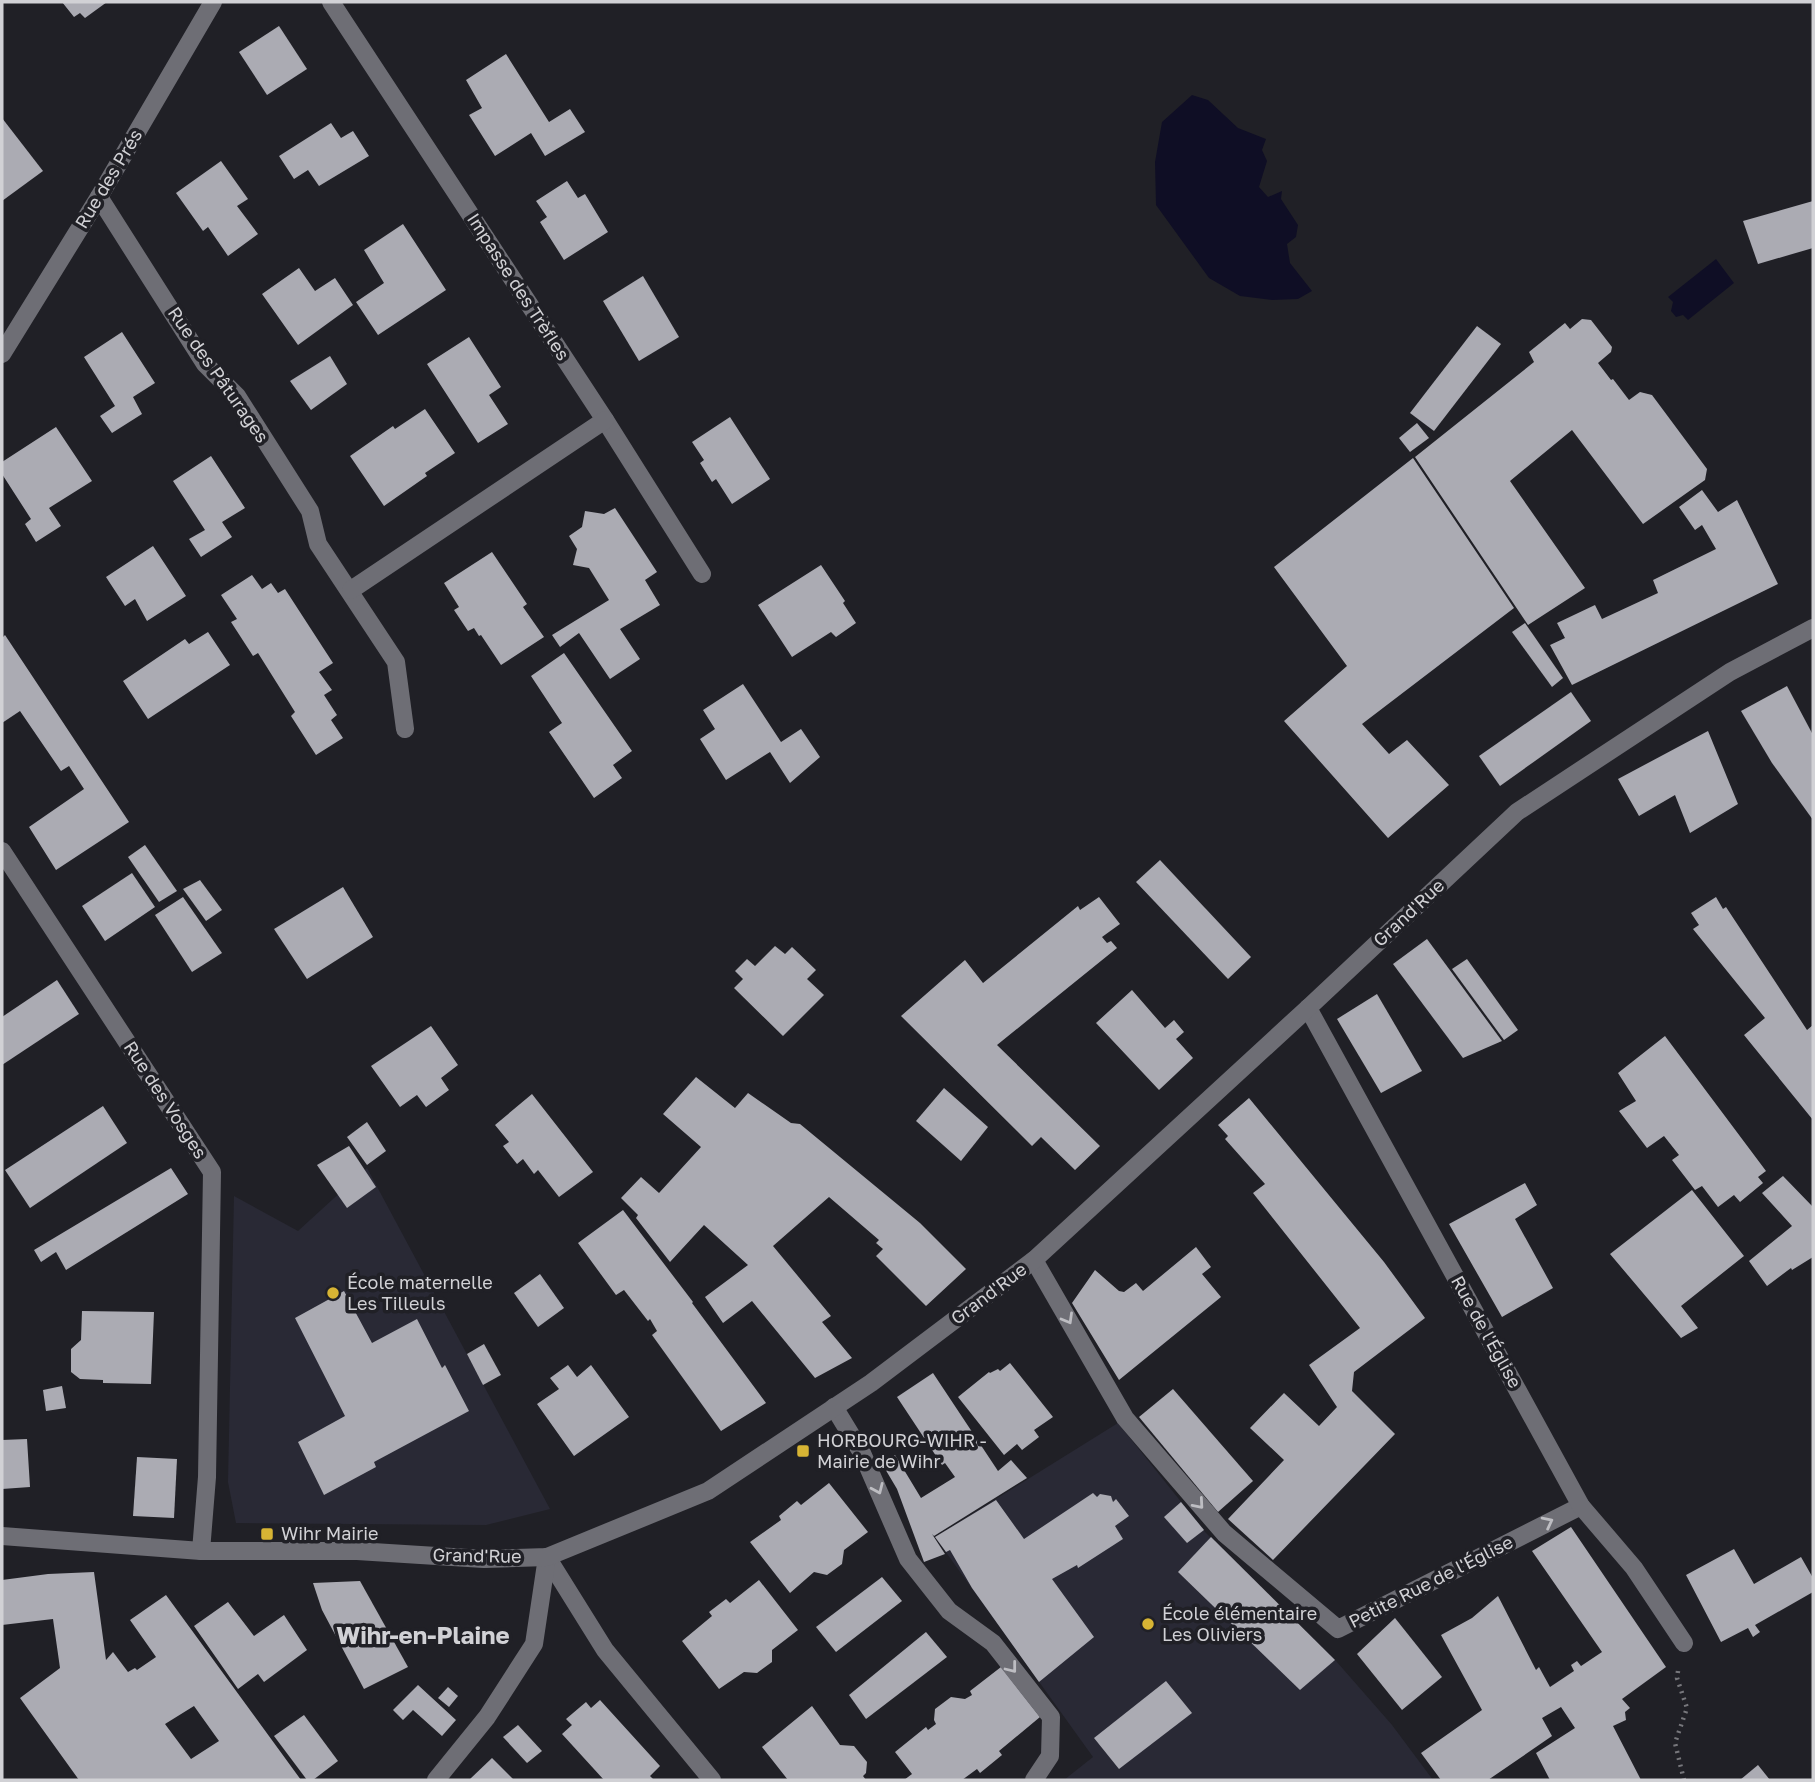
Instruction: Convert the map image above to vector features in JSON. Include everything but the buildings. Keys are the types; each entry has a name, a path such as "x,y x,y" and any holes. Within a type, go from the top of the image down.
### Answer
{"street":[{"name":"Rue des Prés","path":"2,354 99,198 213,2"},
{"name":"Impasse des Trèfles","path":"331,2 605,420 702,574"},
{"name":"Rue des Pâturages","path":"99,198 205,364 237,396 310,511 318,544 351,590 396,662 405,729"},
{"path":"351,590 605,420"},
{"name":"Grand'Rue","path":"2,1536 201,1551 357,1551 484,1559 547,1557 708,1491 871,1383 1034,1260 1517,812 1730,672 1813,628"},
{"name":"Rue des Vosges","path":"2,851 212,1172 207,1477 201,1551"},
{"name":"Rue de l'Église","path":"1308,1008 1581,1506 1634,1568 1684,1643"},
{"name":"Petite Rue de l'Église","path":"1034,1260 1125,1418 1224,1533 1338,1629 1581,1506"},
{"path":"834,1407 862,1453 908,1559 949,1611 993,1643 1051,1717 1050,1756 1034,1780"},
{"path":"436,1780 487,1717 534,1644 547,1557"},
{"path":"547,1557 606,1650 712,1780"}],"path":[{"path":"1684,1643 1676,1678 1687,1709 1675,1744 1684,1780"}],"shaded area":[{"name":"École maternelle Les Tilleuls","path":"367,1168 550,1509 486,1525 236,1523 228,1482 234,1196 298,1231"},
{"name":"École élémentaire Les Oliviers","path":"1118,1423 1206,1533 1336,1661 1392,1725 1433,1780 1064,1780 1093,1757 935,1537"}],"water":[{"path":"1192,95 1208,100 1238,128 1266,139 1262,150 1267,161 1259,187 1268,197 1282,191 1281,199 1298,225 1296,237 1287,244 1290,263 1312,291 1298,299 1272,300 1240,296 1209,278 1156,205 1155,162 1162,122"},
{"path":"1716,259 1734,283 1688,320 1683,315 1676,317 1671,311 1673,302 1668,297"}],"place":[{"name":"École maternelle Les Tilleuls","path":"333,1293"},
{"name":"HORBOURG-WIHR - Mairie de Wihr","path":"803,1451"},
{"name":"Wihr Mairie","path":"267,1534"},
{"name":"École élémentaire Les Oliviers","path":"1148,1624"}],"district":[{"name":"Wihr-en-Plaine","path":"423,1636"}]}
